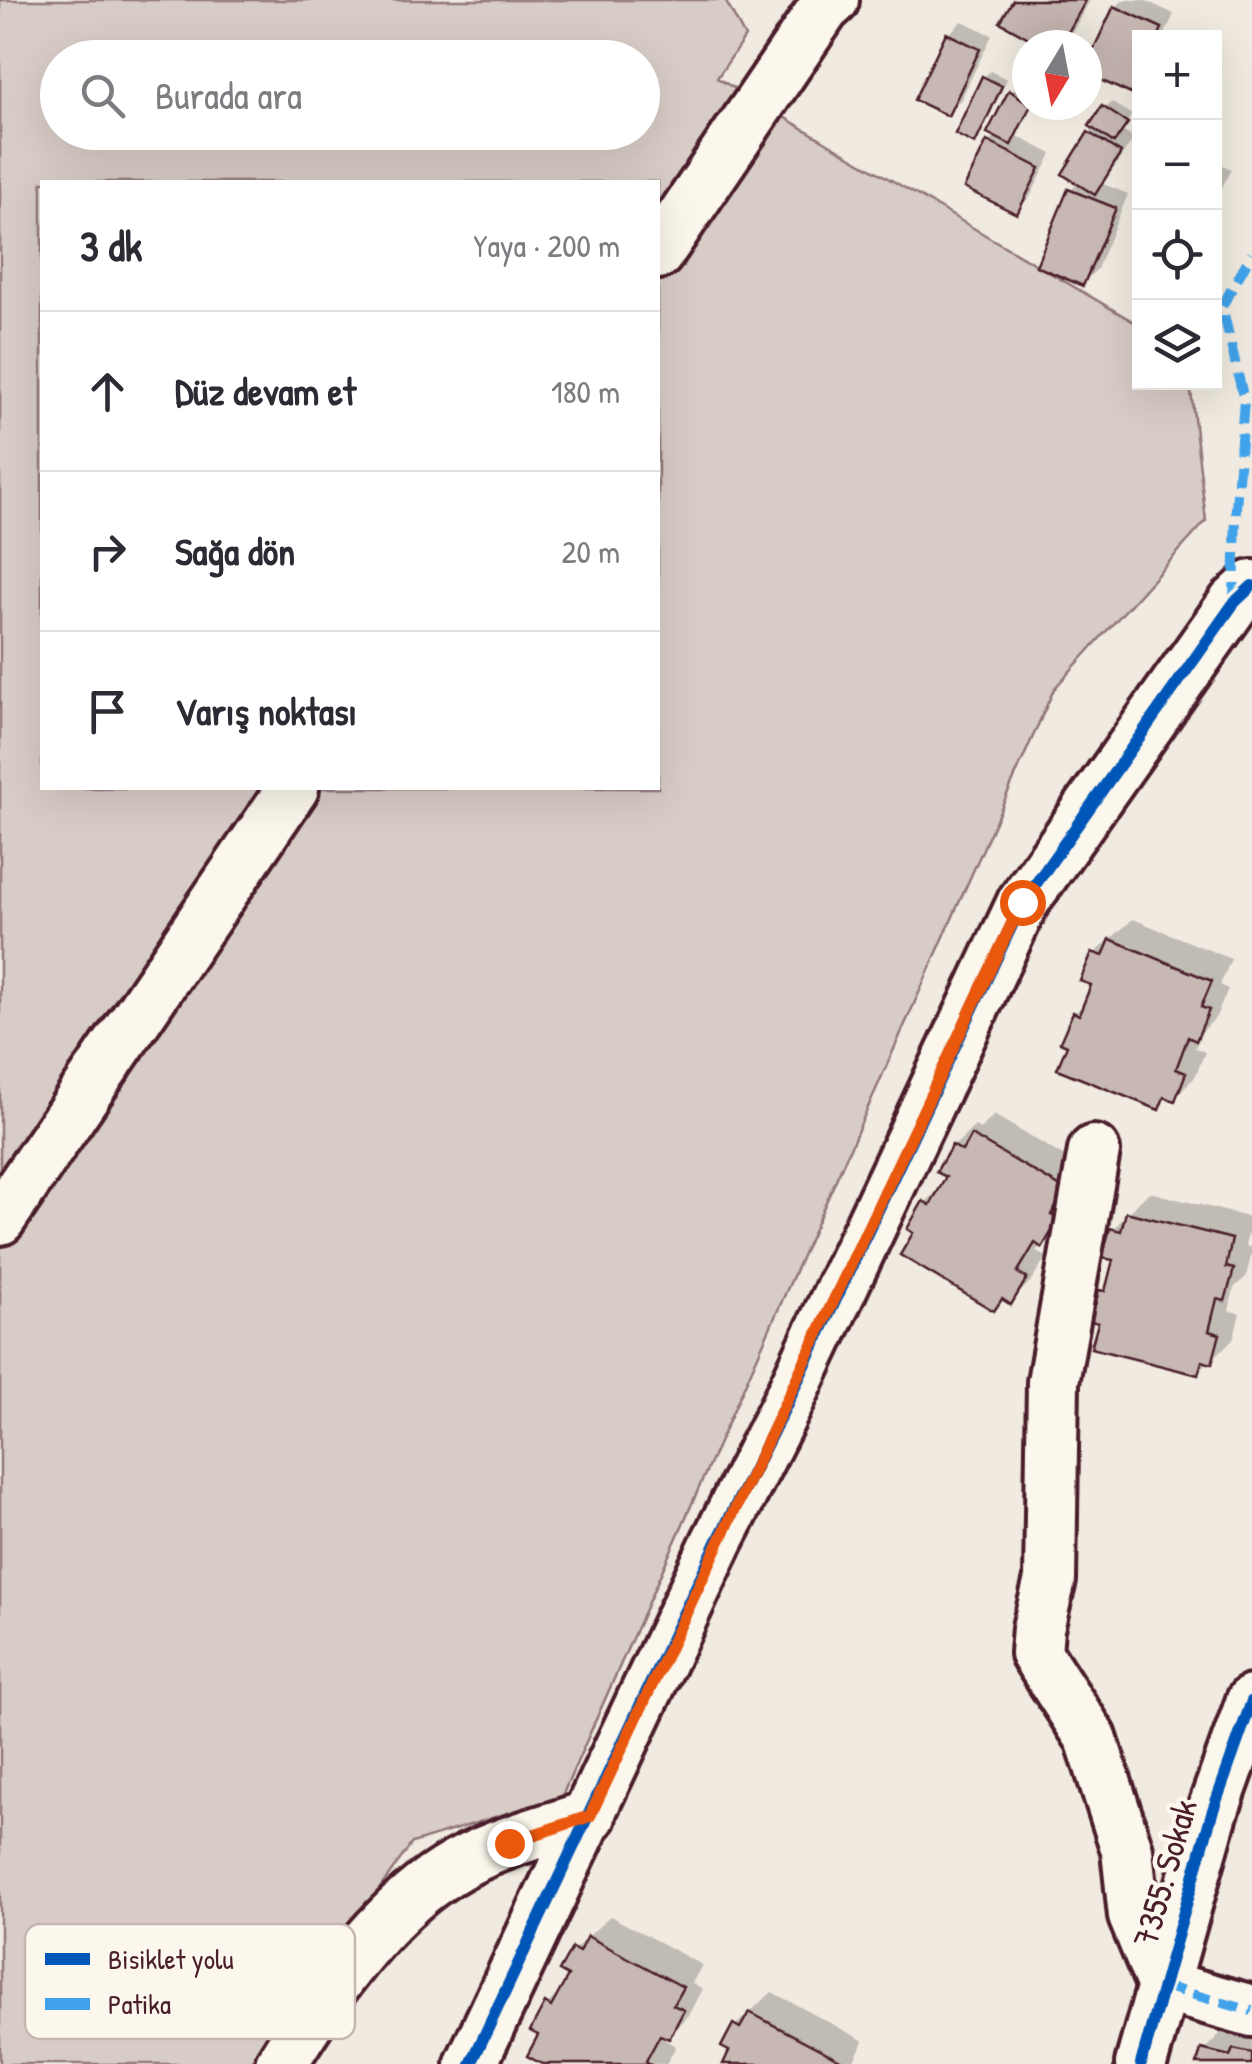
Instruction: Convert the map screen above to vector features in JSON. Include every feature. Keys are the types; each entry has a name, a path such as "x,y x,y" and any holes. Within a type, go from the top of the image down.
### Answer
{"street":[{"path":"660,250 829,4"},
{"path":"471,2064 1022,902 1234,602 1252,586"},
{"path":"0,1218 293,790"},
{"path":"1094,1150 1053,1382 1050,1580 1036,1654 1091,1738 1127,1850 1134,1916 1163,1986 1252,2010"},
{"name":"7355. Sokak","path":"1141,2064 1212,1812 1252,1701"},
{"path":"355,1961 386,1920 446,1871 509,1843 590,1816"},
{"path":"281,2064 296,2039"}],"shaded area":[{"path":"0,0 725,0 745,37 717,78 1132,321 1132,390 1191,390 1206,521 1054,689 562,1796 412,1843 354,1924 25,1924 25,2039 272,2039 254,2064 0,2064"}],"building":[{"path":"1013,0 1085,2 1069,30 1014,30 1000,22"},
{"path":"1114,6 1162,28 1132,30 1131,94 1102,81 1102,31"},
{"path":"946,33 980,49 948,116 914,100"},
{"path":"982,76 1002,86 975,144 955,134"},
{"path":"1009,90 1012,120 1024,120 1011,145 987,133"},
{"path":"1102,106 1128,123 1114,143 1089,126 1093,120 1102,120"},
{"path":"1088,132 1121,153 1095,195 1062,174"},
{"path":"987,141 1040,168 1017,214 964,188"},
{"path":"1068,189 1116,208 1083,286 1036,266"},
{"path":"1110,939 1212,981 1201,1007 1209,1010 1196,1041 1188,1037 1176,1069 1186,1073 1175,1101 1164,1097 1159,1110 1057,1069 1067,1045 1060,1042 1073,1012 1079,1015 1091,985 1080,981 1092,952 1103,956"},
{"path":"971,1135 1066,1190 1051,1215 1059,1219 1042,1248 1035,1243 1017,1273 1027,1278 1011,1305 1002,1299 994,1311 900,1255 913,1233 907,1229 923,1201 930,1205 946,1177 936,1172 952,1145 962,1151"},
{"path":"1126,1212 1232,1239 1226,1267 1234,1269 1225,1301 1217,1299 1209,1331 1220,1334 1212,1364 1202,1361 1198,1375 1091,1348 1098,1323 1091,1321 1113,1260 1102,1258 1110,1228 1121,1231"},
{"path":"587,1936 683,1987 673,2005 684,2010 669,2039 660,2035 646,2061 650,2064 542,2064 527,2056 538,2035 530,2031 545,2003 551,2007 568,1976 559,1971 572,1948 579,1952"},
{"path":"749,2012 843,2064 723,2064 729,2051 721,2047 733,2024 740,2028"},
{"path":"1201,2049 1230,2056 1233,2049 1252,2053 1252,2064 1197,2064"}],"marked path":[{"path":"1234,603 1244,400 1222,306 1252,253"},
{"path":"1163,1986 1252,2011"}],"cycle path":[{"path":"471,2064 1023,902 1234,603 1252,586"},
{"path":"1141,2064 1212,1813 1252,1701"}],"route":[{"path":"509,1843 590,1816 1022,902"}]}
